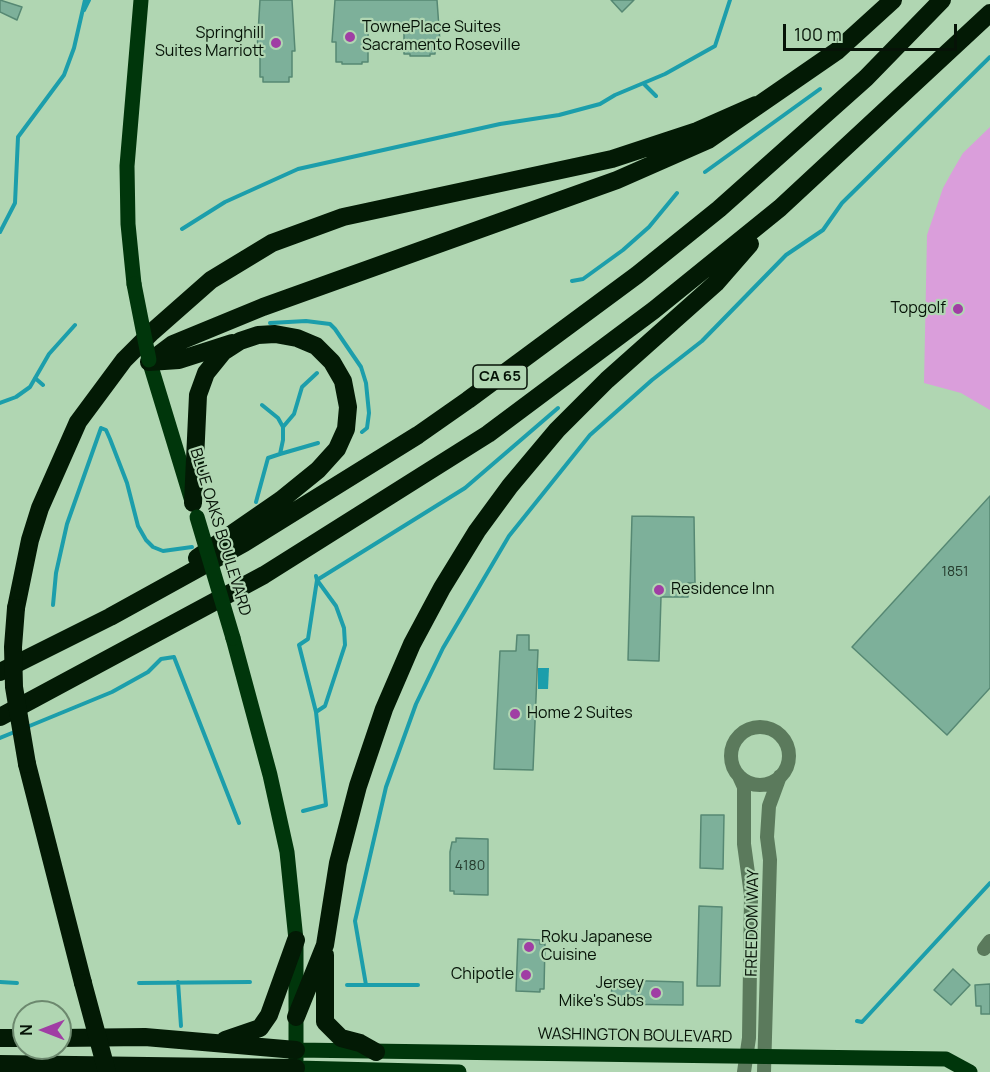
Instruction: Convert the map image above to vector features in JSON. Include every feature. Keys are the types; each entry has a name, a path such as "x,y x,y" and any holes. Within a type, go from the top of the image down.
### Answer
{"highway":[{"path":"149,361 173,344 263,307 661,162 708,140 837,51 893,0"},
{"name":"CA 65","path":"0,672 110,617 244,543 418,435 556,336 727,201 866,78 942,0"},
{"name":"CA 65","path":"0,717 264,575 462,450 585,363 780,208 990,13"},
{"path":"107,1072 27,764 14,687 13,647 16,608 30,540 40,508 78,422 124,360 177,309 211,280 272,243 343,217 612,159 697,131 756,105"},
{"path":"376,1052 360,1043 341,1038 325,1022 325,945 338,863 358,786 384,709 417,635 477,531 510,486 557,430 607,381 716,283 780,208"},
{"path":"110,617 281,500 318,470 337,449 346,429 348,407 343,381 332,362 316,346 297,338 275,334 240,341 179,360 149,361"},
{"path":"195,510 198,395 206,373 223,352 240,341"},
{"path":"214,1043 251,1033 260,1028 269,1015 296,940"},
{"path":"296,1017 325,945"},
{"path":"72,1038 145,1037 214,1043 296,1064"},
{"path":"0,1064 225,1070 296,1064"}],"main road":[{"name":"BLUE OAKS BOULEVARD","path":"141,0 127,166 128,224 134,284 149,361 233,638 270,775 284,841 294,900 296,1064"},
{"name":"WASHINGTON BOULEVARD","path":"296,1064 376,1052 747,1055 946,1059 970,1072"},
{"path":"296,1064 459,1072"}],"street":[{"path":"760,727 774,731 785,741 789,756 780,777 760,785 739,776 732,763 735,741 746,731 760,727"},
{"name":"FREEDOM WAY","path":"739,776 744,787 744,844 751,895 747,1055 744,1072"},
{"name":"FREEDOM WAY","path":"764,1072 770,871 768,806 780,777"}],"shaded area":[{"name":"Topgolf","path":"990,127 990,410 961,393 924,383 927,235 943,188 953,170 963,153"}],"water":[{"path":"538,668 549,668 548,689 538,689"}],"building":[{"path":"0,0 22,7 17,20 0,12"},
{"name":"Springhill Suites Marriott","path":"260,0 292,0 295,51 292,51 292,77 289,77 289,82 263,82 263,77 260,77 260,51 257,51"},
{"name":"TownePlace Suites Sacramento Roseville","path":"335,0 437,0 440,42 435,42 435,54 410,56 410,54 404,54 404,23 368,23 368,62 342,64 342,62 336,62 336,42 332,42"},
{"path":"611,0 634,0 622,12"},
{"path":"990,496 990,688 947,735 852,647"},
{"name":"Residence Inn","path":"632,516 694,517 695,583 688,583 688,597 661,597 659,661 628,660"},
{"name":"Home 2 Suites","path":"517,635 529,635 529,650 538,650 533,770 494,769 500,651 516,651"},
{"path":"701,815 724,815 723,869 700,868"},
{"path":"456,838 488,839 488,895 454,894 454,891 450,891 450,852 452,842 456,842"},
{"path":"699,906 722,907 720,986 697,986"},
{"path":"518,939 540,940 540,944 545,944 544,989 540,989 540,992 516,991"},
{"path":"953,969 970,985 951,1005 934,990"},
{"path":"612,980 683,982 683,1005 611,1004"},
{"path":"990,984 990,1014 981,1014 981,1006 976,1006 975,985"}],"waterway":[{"path":"0,232 15,203 18,137 64,75 74,48 85,0"},
{"path":"84,10 89,0"},
{"path":"182,229 225,202 298,169 500,124 559,115 600,104 615,95 665,74 715,46 730,0"},
{"path":"366,985 355,921 386,787 416,704 443,648 509,536 590,435 652,380 702,341 786,255 823,230 842,203 990,57"},
{"path":"644,84 656,96"},
{"path":"705,172 820,89"},
{"path":"572,281 583,279 623,250 649,227 677,193"},
{"path":"270,323 306,321 330,324 335,329 361,367 366,383 369,413 367,428 362,432"},
{"path":"0,403 16,397 30,387 49,354 75,325"},
{"path":"283,427 294,414 302,387 317,373"},
{"path":"35,378 43,385"},
{"path":"256,502 268,458 280,454 283,440 283,427 278,418 262,405"},
{"path":"316,576 317,580 465,488 558,408"},
{"path":"53,605 56,573 67,524 101,428 106,430 110,439 127,483 138,526 146,540 153,547 163,551 192,547"},
{"path":"280,454 318,443"},
{"path":"316,712 325,706 345,645 344,628 336,606 317,580"},
{"path":"303,811 326,805 316,712 299,645 308,639 317,580"},
{"path":"27,727 112,692 148,672 161,659 174,657 239,823"},
{"path":"0,738 17,731"},
{"path":"857,1021 862,1022 990,883"},
{"path":"0,982 17,983"},
{"path":"178,982 181,1026"},
{"path":"139,983 250,982"},
{"path":"347,985 418,985"}],"place":[{"name":"TownePlace Suites Sacramento Roseville","path":"350,37"},
{"name":"Springhill Suites Marriott","path":"276,43"},
{"name":"Topgolf","path":"958,309"},
{"name":"Residence Inn","path":"659,590"},
{"name":"Home 2 Suites","path":"515,714"},
{"name":"Roku Japanese Cuisine","path":"529,947"},
{"name":"Chipotle","path":"526,975"},
{"name":"Jersey Mike's Subs","path":"656,993"}]}
